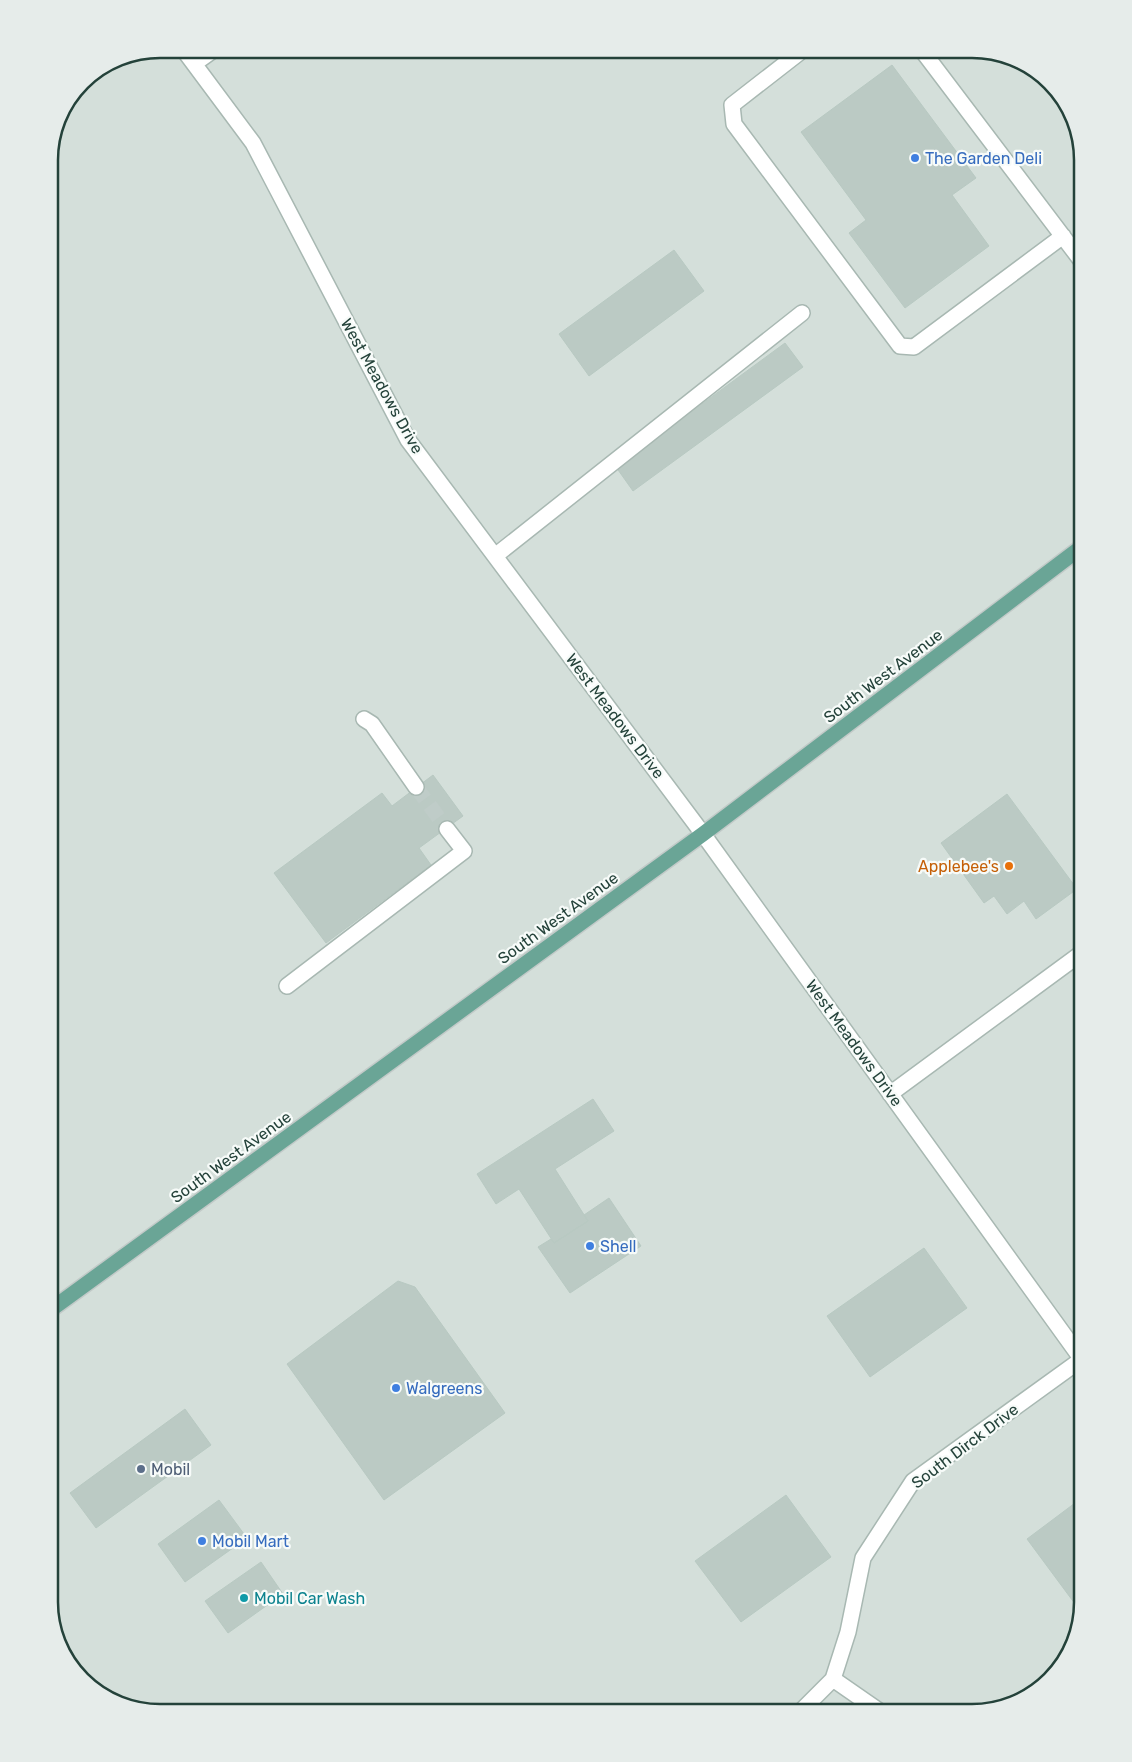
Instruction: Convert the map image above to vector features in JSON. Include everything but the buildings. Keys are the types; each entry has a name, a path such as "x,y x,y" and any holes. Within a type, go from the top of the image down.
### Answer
{"main road":[{"name":"South West Avenue","path":"58,1305 703,834 1074,553"}],"street":[{"name":"West Meadows Drive","path":"190,58 253,143 408,440 703,834 1074,1349"},
{"path":"194,64 202,58"},
{"path":"792,58 732,105 734,124 900,346 914,347 1063,236"},
{"path":"928,58 1074,251"},
{"path":"495,556 802,313"},
{"path":"364,719 372,724 416,787"},
{"path":"287,986 464,851 447,829"},
{"path":"890,1094 1074,959"},
{"name":"South Dirck Drive","path":"808,1704 832,1679 848,1632 863,1558 913,1481 1074,1366"},
{"path":"832,1679 869,1704"}],"shaded area":[{"path":"146,58 979,58 993,59 1005,63 1029,75 1049,92 1064,114 1074,146 1074,1616 1064,1648 1057,1659 1040,1679 1018,1694 993,1703 979,1704 153,1704 139,1703 127,1699 103,1687 83,1670 68,1648 58,1616 58,146 65,120 87,87 108,71 120,65"}],"tunnel":[{"path":"416,787 447,829"}],"place":[{"name":"The Garden Deli","path":"915,158"},
{"name":"Applebee's","path":"1009,866"},
{"name":"Shell","path":"590,1246"},
{"name":"Walgreens","path":"396,1388"},
{"name":"Mobil","path":"141,1469"},
{"name":"Mobil Mart","path":"202,1541"},
{"name":"Mobil Car Wash","path":"244,1598"}]}
